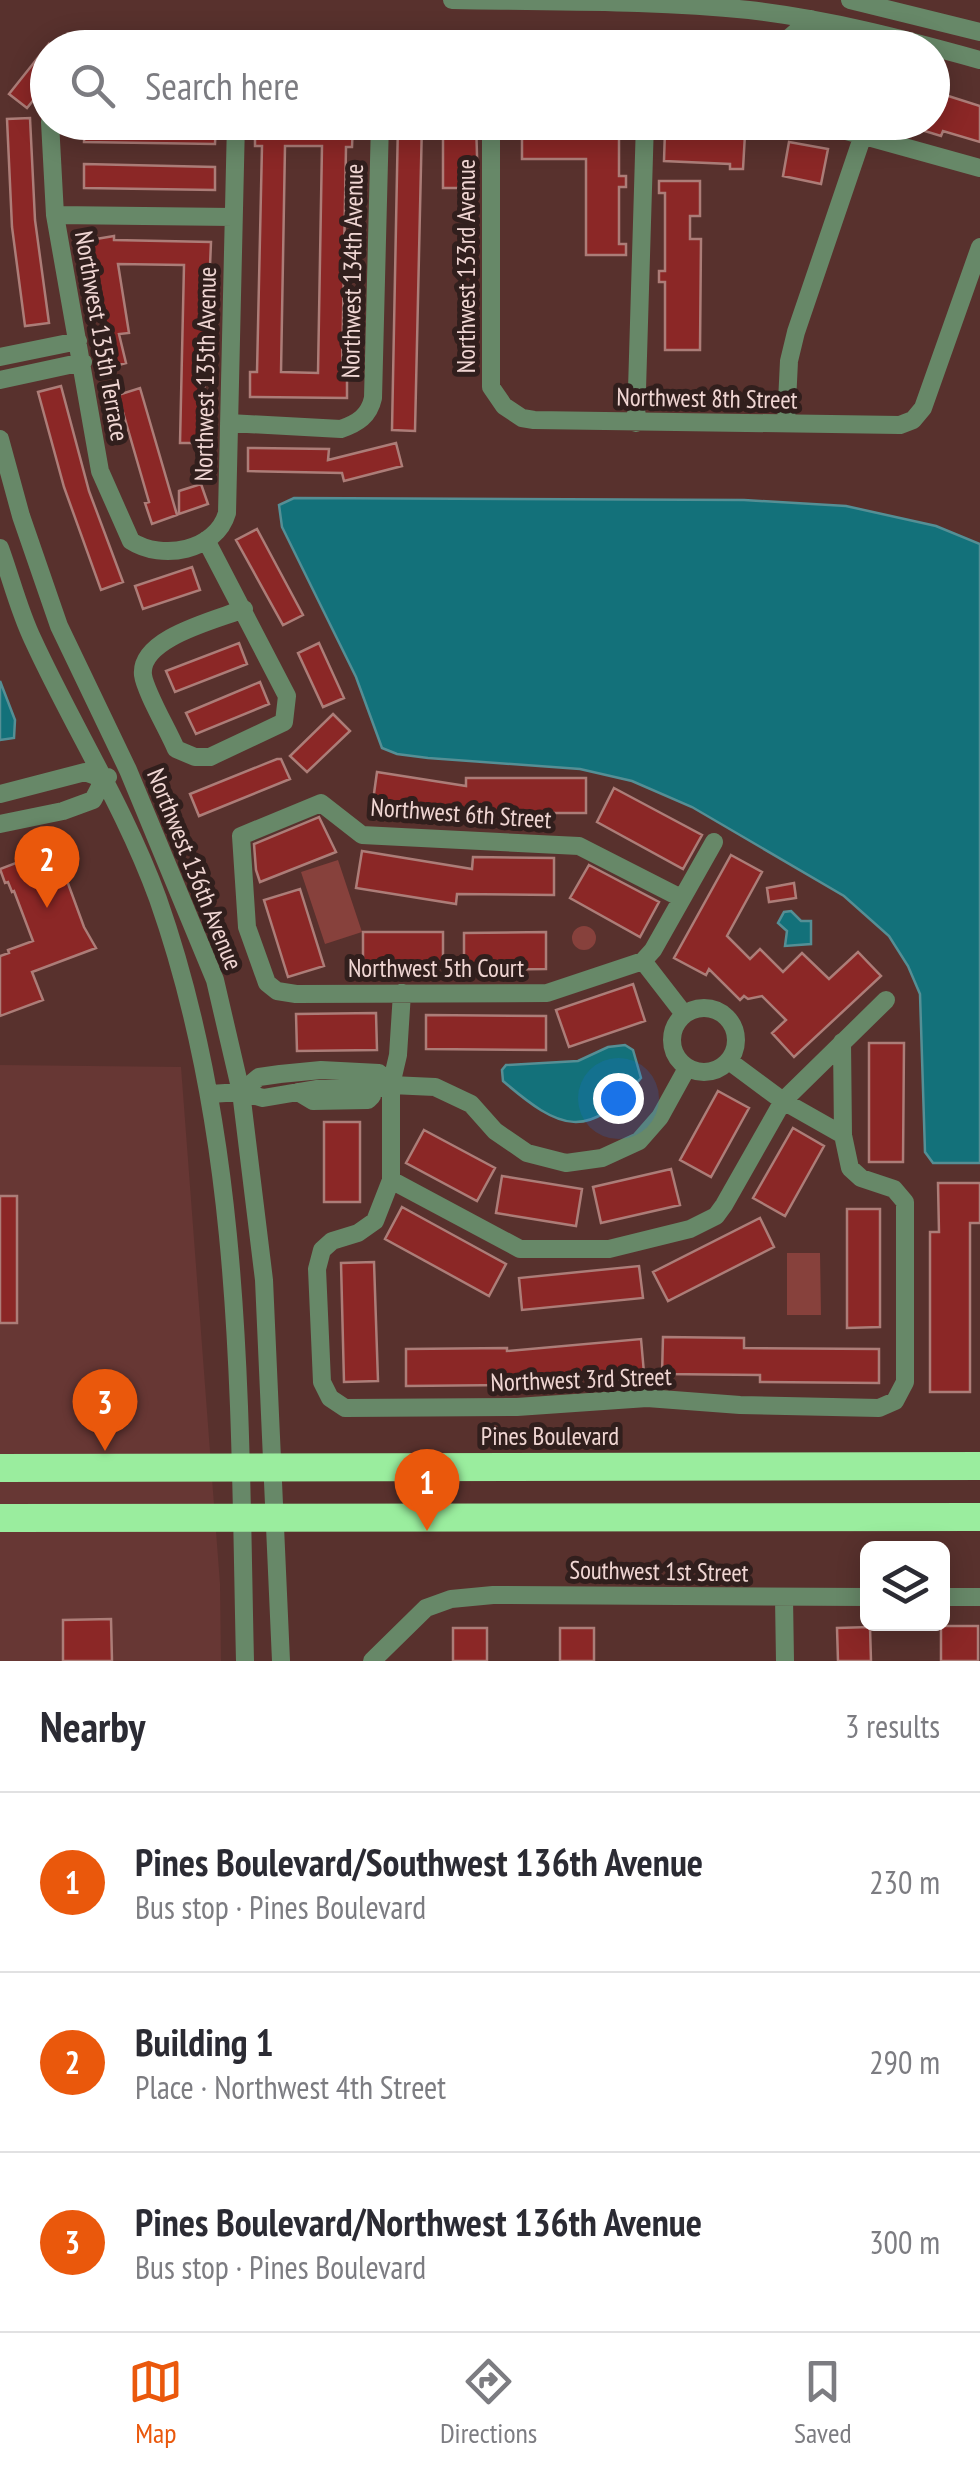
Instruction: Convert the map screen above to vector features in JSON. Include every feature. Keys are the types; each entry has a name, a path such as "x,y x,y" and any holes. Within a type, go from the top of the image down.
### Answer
{"highway":[{"name":"Pines Boulevard","path":"0,1468 980,1466"},
{"path":"0,1518 980,1517"}],"street":[{"path":"452,0 688,5 810,19 866,30"},
{"path":"850,0 980,32"},
{"path":"798,30 810,19"},
{"path":"810,19 812,30"},
{"path":"950,51 980,60"},
{"name":"Northwest 135th Terrace","path":"51,140 55,215 84,362 100,470 131,541 140,547 167,552 206,540"},
{"name":"Northwest 135th Avenue","path":"206,540 218,534 227,513 236,140"},
{"name":"Northwest 134th Avenue","path":"229,423 340,429 370,410 380,140"},
{"name":"Northwest 133rd Avenue","path":"491,140 491,387 504,406"},
{"path":"636,422 644,140"},
{"path":"786,423 788,361 861,140"},
{"path":"881,140 980,168"},
{"path":"55,215 234,217"},
{"name":"Northwest 8th Street","path":"504,406 522,418 534,420 900,425 913,420 923,408 980,247"},
{"path":"0,358 78,341"},
{"path":"0,380 84,362"},
{"name":"Northwest 136th Avenue","path":"0,439 21,516 59,626 128,770 215,980 241,1092 264,1280 282,1661"},
{"path":"206,540 244,609 287,696 284,722 210,757 195,757 176,749 143,676 147,655 160,643 244,609"},
{"name":"Northwest 136th Avenue","path":"0,548 31,638 104,779 157,896 186,988 210,1094 234,1282 245,1661"},
{"path":"0,794 85,772 104,779 128,770"},
{"path":"0,824 63,811 93,800 104,779"},
{"name":"Northwest 6th Street","path":"278,991 267,982 247,927 241,836 321,803 362,835 579,846 680,898"},
{"path":"684,1014 643,961 714,842"},
{"name":"Northwest 5th Court","path":"278,991 547,993 643,961"},
{"path":"298,1092 304,1098 330,1102 368,1100 383,1087 398,1055 402,993"},
{"path":"210,1094 241,1092 263,1098 379,1073 390,1180 520,1249 609,1249 690,1228 716,1216 783,1101 886,1000"},
{"path":"704,1008 723,1014 736,1041 729,1061 714,1071 687,1068 673,1052 671,1042 672,1032 684,1014 704,1008"},
{"path":"842,1042 844,1135"},
{"path":"729,1061 783,1101 844,1135"},
{"path":"383,1087 435,1087 471,1104 495,1131 527,1153 566,1163 602,1158 639,1141 660,1117 687,1068"},
{"path":"241,1092 258,1078 303,1071 346,1079"},
{"name":"Northwest 3rd Street","path":"390,1180 375,1221 358,1233 332,1241 322,1250 318,1268 322,1382 330,1398 345,1408 517,1407 648,1398 879,1408 895,1401 906,1382 905,1202 894,1189 862,1178 850,1168 844,1135"},
{"path":"950,1597 980,1596"},
{"name":"Southwest 1st Street","path":"372,1661 414,1617 450,1598 860,1597"},
{"path":"784,1598 784,1661"}],"shaded area":[{"path":"338,860 362,932 325,944 301,872"},
{"path":"584,926 596,938 584,950 572,938"},
{"path":"0,1065 181,1067 220,1584 221,1661 0,1661"},
{"path":"787,1253 820,1253 821,1315 787,1315"}],"water":[{"path":"294,498 744,500 846,506 936,526 980,544 980,1163 933,1163 925,1152 920,994 889,936 844,896 692,807 632,781 580,769 428,758 382,748 356,677 282,527 279,505"},
{"path":"0,681 15,720 14,738 0,740"},
{"path":"791,911 801,921 811,921 811,944 785,946 787,931 778,923 784,912"},
{"path":"625,1045 633,1050 641,1078 622,1099 589,1120 558,1118 503,1081 502,1070 506,1065 578,1061 608,1047"}],"building":[{"path":"30,68 30,104 27,108 9,94"},
{"path":"950,97 980,106 980,142 950,133"},
{"path":"30,118 35,220 49,323 25,326 12,227 7,119"},
{"path":"84,140 215,140 215,144"},
{"path":"255,140 352,140 352,147 346,147 342,374 347,374 347,398 250,397 250,372 257,372 262,146 255,146","holes":["285,146 322,146 318,373 281,372"]},
{"path":"398,140 422,140 415,431 392,430"},
{"path":"443,140 477,140 478,188 443,188"},
{"path":"522,140 619,140 619,176 626,176 626,187 619,187 619,244 626,244 626,255 586,255 586,159 522,159"},
{"path":"665,140 745,140 743,169 730,169 730,164 664,161"},
{"path":"789,142 828,149 821,184 783,176"},
{"path":"84,164 215,167 215,190 84,188"},
{"path":"659,181 700,181 700,216 690,216 690,239 701,239 700,350 665,350 665,282 659,282 659,271 665,271 665,193 659,193"},
{"path":"114,236 114,240 211,242 207,266 203,443 180,443 184,265 118,264 129,333 119,334 126,363 107,368 102,351 108,349 90,240"},
{"path":"61,386 89,491 123,582 101,590 64,487 38,392"},
{"path":"140,388 177,515 152,524 118,395"},
{"path":"396,443 402,466 344,481 342,473 248,471 248,448 329,449 328,460"},
{"path":"201,484 208,504 179,514 179,491"},
{"path":"257,529 303,615 283,625 236,540"},
{"path":"192,567 200,590 143,609 135,586"},
{"path":"239,643 247,664 175,692 166,671"},
{"path":"319,643 344,698 323,707 298,653"},
{"path":"260,682 269,704 196,734 186,713"},
{"path":"333,714 350,731 307,772 290,756"},
{"path":"281,759 290,779 199,816 190,794"},
{"path":"377,772 466,786 466,778 586,778 586,813 452,813 451,820 372,808"},
{"path":"614,788 702,835 683,869 597,822"},
{"path":"319,817 336,852 260,882 254,844"},
{"path":"55,848 84,927 96,948 32,972 43,1000 0,1016 0,956 33,941 14,891 5,883 0,869"},
{"path":"362,851 472,869 473,857 554,858 554,895 457,894 456,904 356,888"},
{"path":"731,855 762,872 727,936 750,959 760,949 783,972 802,953 829,979 858,952 881,976 794,1057 772,1033 786,1020 762,996 744,996 740,1000 709,969 706,975 674,958"},
{"path":"589,865 659,902 640,937 570,898"},
{"path":"794,883 796,898 769,902 767,888"},
{"path":"300,889 324,966 288,977 264,900"},
{"path":"363,932 443,932 443,968 363,968"},
{"path":"546,932 546,969 464,970 464,933"},
{"path":"633,984 645,1021 569,1047 556,1010"},
{"path":"376,1013 377,1050 297,1051 296,1014"},
{"path":"426,1015 546,1016 546,1050 426,1049"},
{"path":"869,1043 904,1043 903,1162 869,1162"},
{"path":"718,1091 749,1108 711,1177 680,1160"},
{"path":"324,1122 360,1122 360,1202 324,1202"},
{"path":"793,1128 824,1146 785,1216 753,1198"},
{"path":"424,1130 495,1168 477,1201 406,1163"},
{"path":"671,1169 680,1205 601,1223 593,1187"},
{"path":"502,1176 582,1189 576,1226 496,1213"},
{"path":"938,1183 980,1183 980,1223 970,1223 970,1392 930,1392 930,1232 939,1232"},
{"path":"0,1196 17,1196 17,1323 0,1323"},
{"path":"402,1207 506,1264 489,1296 385,1239"},
{"path":"847,1209 880,1209 880,1327 847,1328"},
{"path":"760,1218 774,1247 668,1301 653,1272"},
{"path":"374,1262 378,1381 344,1382 341,1263"},
{"path":"639,1266 643,1298 522,1310 519,1278"},
{"path":"663,1337 744,1338 744,1348 879,1349 879,1383 760,1382 760,1375 662,1374"},
{"path":"641,1339 644,1373 508,1385 406,1386 406,1349 507,1351"},
{"path":"111,1619 112,1661 63,1661 63,1620"},
{"path":"950,1626 978,1626 978,1661 941,1661 941,1631 950,1631"},
{"path":"453,1628 487,1628 487,1661 453,1661"},
{"path":"560,1628 594,1628 594,1661 560,1661"},
{"path":"837,1628 870,1631 871,1661 838,1661"}],"place":[{"name":"Building 1","path":"47,908"},
{"name":"Pines Boulevard/Northwest 136th Avenue","path":"105,1451"},
{"name":"Pines Boulevard/Southwest 136th Avenue","path":"427,1531"}]}
